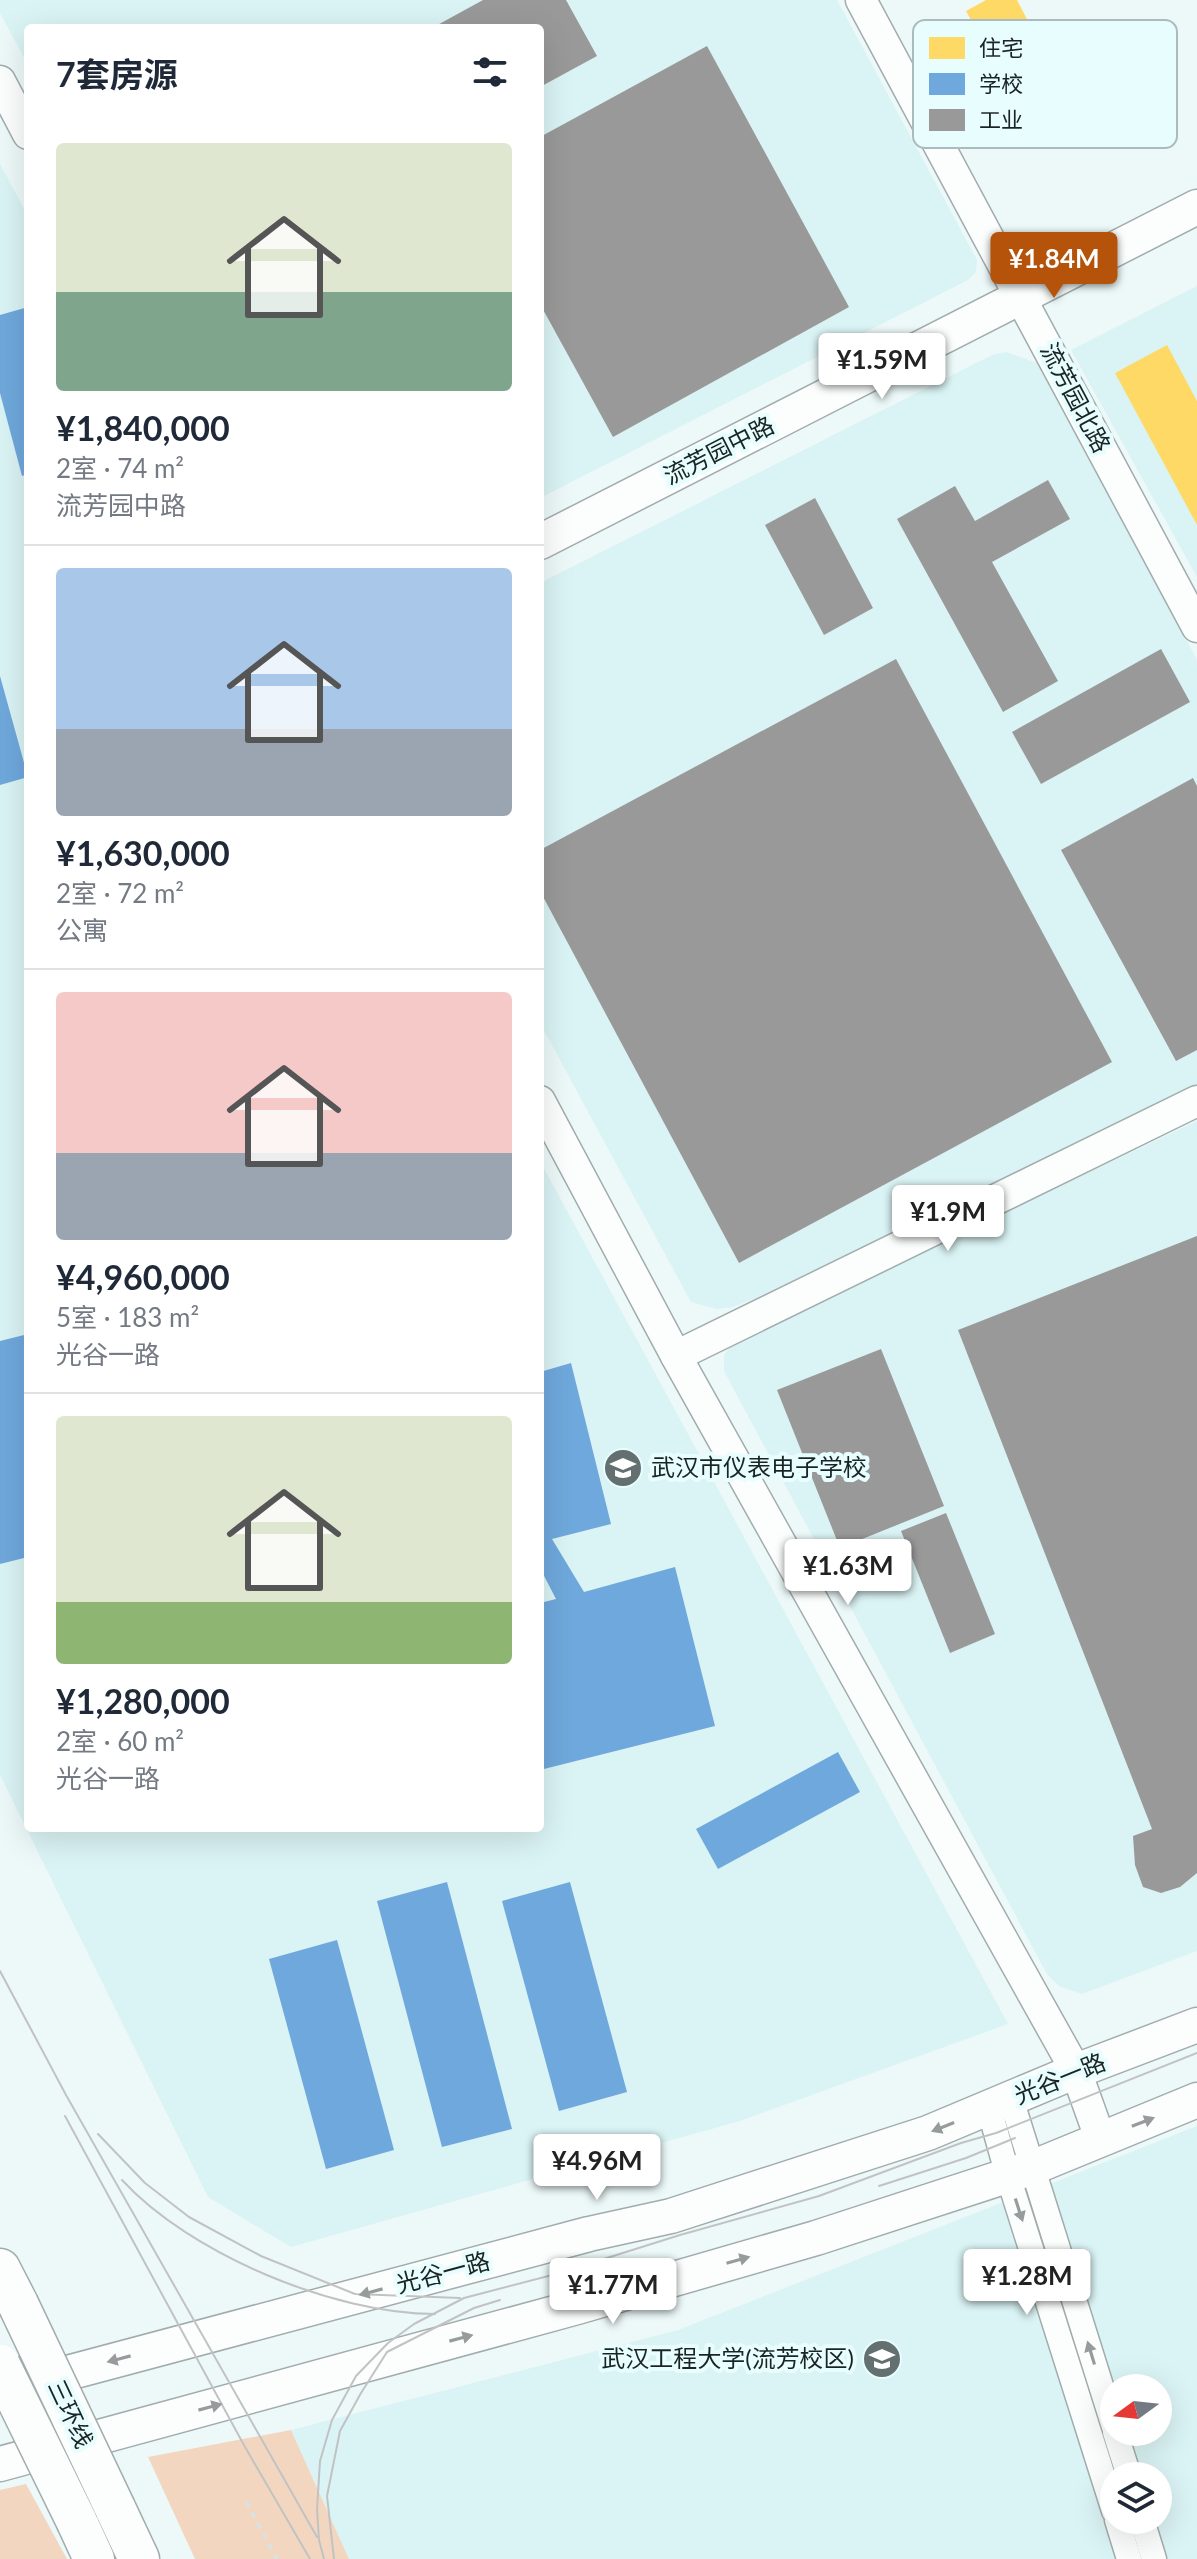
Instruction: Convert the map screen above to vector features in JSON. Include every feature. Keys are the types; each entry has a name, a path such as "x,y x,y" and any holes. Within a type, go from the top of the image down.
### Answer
{"highway":[{"name":"三环线","path":"9,2287 139,2559"},
{"name":"三环线","path":"0,2365 94,2559"}],"main road":[{"name":"流芳园中路","path":"544,540 1197,207"},
{"name":"光谷一路","path":"0,2391 589,2234 671,2216 928,2133 1197,2025"},
{"path":"0,2464 577,2307 816,2238 1021,2171 1197,2100"}],"street":[{"name":"流芳园北路","path":"861,0 913,96"},
{"path":"0,81 24,126"},
{"name":"流芳园北路","path":"941,148 1197,627"},
{"path":"676,1356 1197,1101"},
{"path":"544,1108 676,1356 1076,2071 1100,2138"},
{"path":"1000,2103 1101,2462"},
{"path":"1021,2171 1100,2389"},
{"path":"1121,2534 1129,2559"},
{"path":"1146,2534 1154,2559"}],"path":[{"path":"246,2502 277,2559"}],"shaded area":[{"path":"0,0 837,0 913,141 913,148 917,148 977,260 976,272 968,280 544,496 544,24 24,24 24,58 0,13"},
{"name":"武汉市仪表电子学校","path":"0,164 24,209 24,1824 0,1775"},
{"path":"1197,286 1197,577 1071,350"},
{"path":"1006,352 1040,364 1197,660 1197,1084 756,1298 733,1307 716,1309 691,1302 544,1030 544,581 992,355"},
{"path":"1197,1121 1197,1951 1082,1994 1059,1986 1047,1974 724,1371 724,1355 735,1340"},
{"name":"武汉市仪表电子学校","path":"544,1168 1008,2024 740,2121 291,2247 208,2197 28,1832 544,1832"},
{"name":"武汉工程大学(流芳校区)","path":"1197,2126 1197,2559 349,2559 291,2430 678,2330"},
{"path":"291,2430 349,2559 195,2559 148,2457"},
{"path":"26,2484 67,2559 0,2559 0,2490"}],"building: 住宅":[{"path":"986,0 1017,0 1027,20 971,20 966,11"},
{"path":"1167,345 1197,401 1197,525 1115,373"}],"building: 学校":[{"path":"24,308 22,476 0,393 0,315"},
{"path":"0,676 24,763 24,778 0,785"},
{"path":"24,1335 24,1558 0,1564 0,1341"},
{"path":"571,1363 611,1524 552,1539 584,1592 675,1567 715,1726 544,1769 544,1602 556,1599 544,1576 544,1371"},
{"path":"838,1752 860,1792 718,1869 696,1829"},
{"path":"447,1882 512,2129 442,2147 377,1901"},
{"path":"570,1882 627,2092 559,2111 502,1901"},
{"path":"337,1940 394,2150 326,2169 269,1959"}],"building: 工业":[{"path":"483,0 566,0 597,56 544,85 544,24 439,24"},
{"path":"707,46 849,307 613,437 544,311 544,135"},
{"path":"1048,480 1070,519 992,562 1058,681 1003,712 897,519 955,486 975,521"},
{"path":"815,498 873,608 824,635 765,525"},
{"path":"1161,649 1190,702 1041,784 1012,732"},
{"path":"896,659 1112,1062 739,1263 544,898 544,848"},
{"path":"1193,778 1197,786 1197,1050 1176,1061 1061,850"},
{"path":"1197,1236 1197,1873 1180,1887 1161,1893 1143,1887 1135,1865 1133,1836 1152,1829 958,1330"},
{"path":"881,1349 944,1506 840,1548 777,1390"},
{"path":"946,1513 995,1634 950,1653 901,1531"}],"tram line":[{"path":"0,1971 66,2095 317,2537"},
{"path":"324,2559 317,2509 320,2461 332,2420 356,2376 388,2343 414,2324 464,2298 819,2196 996,2133 1197,2053"},
{"path":"65,2116 245,2447 310,2559"},
{"path":"98,2134 145,2183 189,2217 261,2256 355,2294 460,2298"},
{"path":"879,2186 966,2158 1015,2138"},
{"path":"122,2180 185,2232 266,2275 353,2303 435,2314"},
{"path":"334,2559 327,2496 340,2431 387,2352 474,2308 500,2300"}],"place":[{"name":"武汉市仪表电子学校","path":"623,1468"},
{"name":"武汉工程大学(流芳校区)","path":"882,2359"}]}
